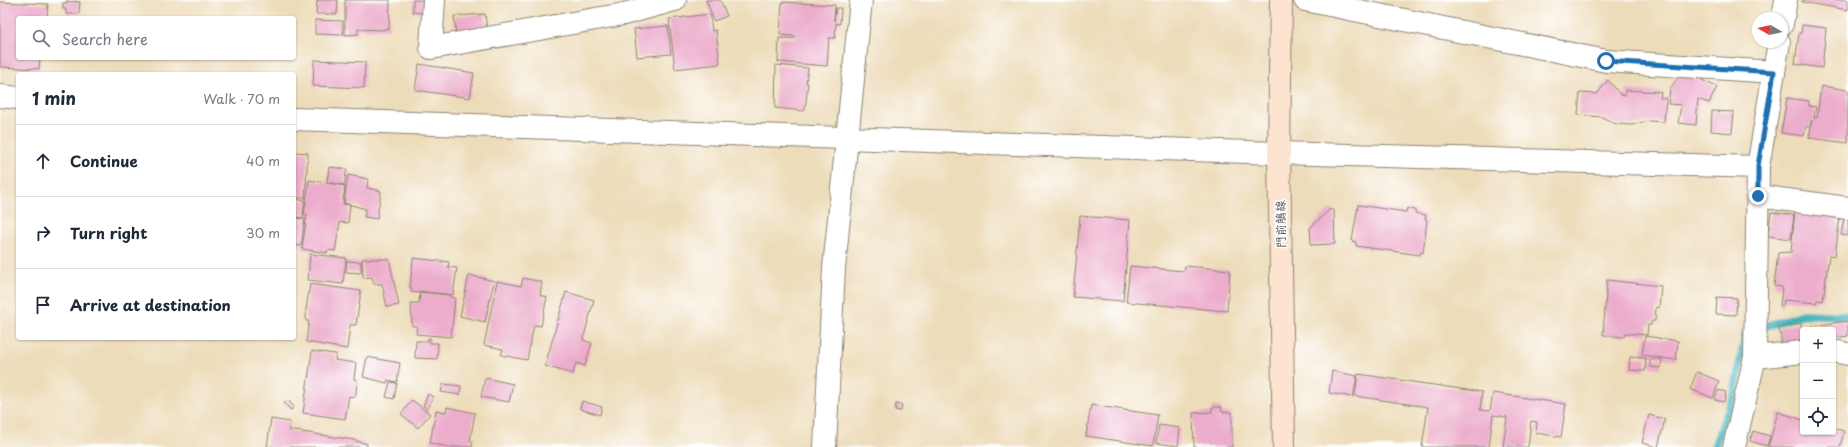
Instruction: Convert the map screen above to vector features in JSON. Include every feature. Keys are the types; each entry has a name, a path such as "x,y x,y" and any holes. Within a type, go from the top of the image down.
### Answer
{"main road":[{"name":"門前鵤線","path":"1281,0 1279,153 1284,447"}],"street":[{"path":"434,0 430,48 624,14 675,0"},
{"path":"825,447 834,268 861,0"},
{"path":"1305,0 1606,61 1774,72"},
{"path":"1784,12 1786,0"},
{"path":"1734,447 1755,357 1758,166 1778,48"},
{"path":"0,96 16,98"},
{"path":"296,119 1279,153 1758,166"},
{"path":"1758,196 1848,208"},
{"path":"1755,357 1800,352"},
{"path":"1836,352 1848,354"}],"building":[{"path":"317,0 338,0 337,14 316,14"},
{"path":"345,0 390,0 389,29 358,29 358,34 345,35"},
{"path":"413,0 429,0 428,14 413,12"},
{"path":"706,0 720,0 727,16 714,21"},
{"path":"1803,0 1848,0 1848,10 1802,2"},
{"path":"66,1 80,2 79,14 66,14 66,9 63,9 63,3 67,3"},
{"path":"0,2 48,4 47,16 16,16 16,60 40,60 39,69 0,67"},
{"path":"782,2 835,5 834,21 836,8 841,8 840,24 836,23 835,38 829,38 827,66 778,62 779,38 795,38 795,36 780,35"},
{"path":"485,14 487,30 456,33 454,16"},
{"path":"710,14 712,31 716,30 720,64 675,69 669,19"},
{"path":"315,20 343,21 343,35 315,34"},
{"path":"1802,25 1826,28 1822,68 1795,64 1799,33 1801,33"},
{"path":"668,26 671,54 637,57 634,29"},
{"path":"314,60 365,62 364,88 313,86"},
{"path":"419,64 474,73 470,98 415,90"},
{"path":"776,65 808,68 805,110 775,108"},
{"path":"1680,74 1703,77 1702,80 1717,87 1709,103 1698,99 1696,125 1678,123 1681,105 1668,104 1670,89"},
{"path":"1608,80 1621,95 1625,96 1625,90 1661,92 1660,98 1666,98 1664,122 1649,121 1631,125 1616,124 1602,117 1578,115 1580,93 1597,94"},
{"path":"1821,86 1848,90 1848,143 1809,138 1812,120 1810,127 1806,126 1804,136 1781,133 1787,98 1809,101 1809,106 1816,107 1814,118 1817,118"},
{"path":"1712,111 1734,112 1732,133 1711,131"},
{"path":"296,152 308,153 305,198 296,198"},
{"path":"329,167 347,169 344,185 327,182"},
{"path":"348,175 368,179 367,188 381,191 377,219 364,217 366,209 344,203"},
{"path":"309,180 345,186 343,204 350,205 348,223 340,222 335,251 328,250 327,253 302,249 307,214 304,214"},
{"path":"296,199 305,201 303,218 296,217"},
{"path":"1358,205 1406,212 1407,208 1415,210 1415,213 1426,215 1425,219 1427,220 1423,253 1421,252 1420,255 1356,246 1356,242 1352,241"},
{"path":"1330,209 1334,211 1335,244 1311,245 1310,228"},
{"path":"1795,211 1840,216 1835,256 1829,255 1823,301 1817,300 1816,303 1784,300 1783,306 1780,306 1782,287 1774,286 1778,253 1791,252"},
{"path":"1771,212 1794,215 1791,239 1768,236"},
{"path":"1080,216 1130,220 1123,301 1073,297"},
{"path":"296,218 305,219 301,246 296,245"},
{"path":"1844,218 1848,218 1848,236 1841,235"},
{"path":"310,254 346,258 343,284 308,280"},
{"path":"413,258 449,262 448,267 457,268 453,295 419,291 419,293 411,292 412,288 410,288"},
{"path":"362,259 389,259 399,305 387,307 382,284 374,284 372,277 363,278"},
{"path":"347,261 361,262 361,273 346,272"},
{"path":"1130,266 1184,271 1185,266 1230,270 1227,311 1126,302"},
{"path":"469,275 494,281 485,322 460,316"},
{"path":"523,278 542,282 540,295 547,297 541,326 534,325 527,360 501,355 503,349 484,345 497,281 521,286"},
{"path":"1607,280 1661,286 1659,308 1656,307 1655,321 1652,321 1651,325 1648,325 1647,335 1625,333 1624,337 1603,335"},
{"path":"310,284 361,291 356,325 350,325 347,349 306,342 309,321 306,321 306,310"},
{"path":"420,292 450,295 450,297 455,298 451,337 416,334 417,326 412,326 411,303 419,303"},
{"path":"566,292 594,300 583,340 592,343 585,366 576,363 573,374 545,366"},
{"path":"1717,297 1737,298 1736,315 1716,314"},
{"path":"1848,321 1848,336 1836,338 1836,327 1811,326"},
{"path":"1801,323 1800,340 1782,344 1779,328"},
{"path":"1645,336 1678,341 1676,360 1642,355"},
{"path":"428,338 430,338 430,343 438,343 437,359 415,358 416,341 428,341"},
{"path":"312,351 336,354 335,360 356,363 354,379 357,380 356,393 355,397 349,396 345,419 303,413"},
{"path":"367,357 400,363 397,382 388,380 387,383 363,377"},
{"path":"1630,357 1646,358 1645,371 1629,370"},
{"path":"1650,359 1662,359 1661,368 1650,367"},
{"path":"1332,371 1357,376 1353,397 1329,393"},
{"path":"1697,372 1719,381 1713,398 1690,389"},
{"path":"1358,374 1482,392 1480,410 1490,411 1493,393 1566,404 1561,437 1536,433 1537,422 1531,421 1528,447 1503,447 1507,417 1493,415 1489,447 1422,447 1428,407 1355,396"},
{"path":"485,378 513,384 509,402 481,397"},
{"path":"390,382 397,383 394,399 386,397"},
{"path":"443,384 461,386 460,395 441,392"},
{"path":"1718,390 1726,392 1724,402 1715,400"},
{"path":"428,394 433,397 428,409 423,406"},
{"path":"288,400 294,407 291,410 284,403"},
{"path":"412,400 430,414 418,428 401,414"},
{"path":"582,401 602,407 600,415 580,409"},
{"path":"896,404 902,405 901,411 895,410"},
{"path":"1091,405 1158,415 1153,446 1086,436"},
{"path":"447,407 475,413 470,441 473,441 472,447 449,447 430,443 436,410 446,412"},
{"path":"1212,407 1221,407 1222,412 1232,412 1232,447 1194,447 1193,413 1212,412"},
{"path":"1778,412 1800,419 1800,435 1836,435 1836,429 1844,431 1840,447 1768,447"},
{"path":"1649,415 1665,419 1658,447 1642,443"},
{"path":"271,419 290,422 289,430 354,440 367,444 367,447 267,447"},
{"path":"1159,425 1180,428 1178,446 1156,443"},
{"path":"1753,431 1770,436 1767,446 1750,441"}],"waterway":[{"path":"1767,326 1803,314 1848,316"},
{"path":"1714,447 1734,396 1745,335"}],"route":[{"path":"1606,61 1774,72 1758,166 1758,196"}]}
